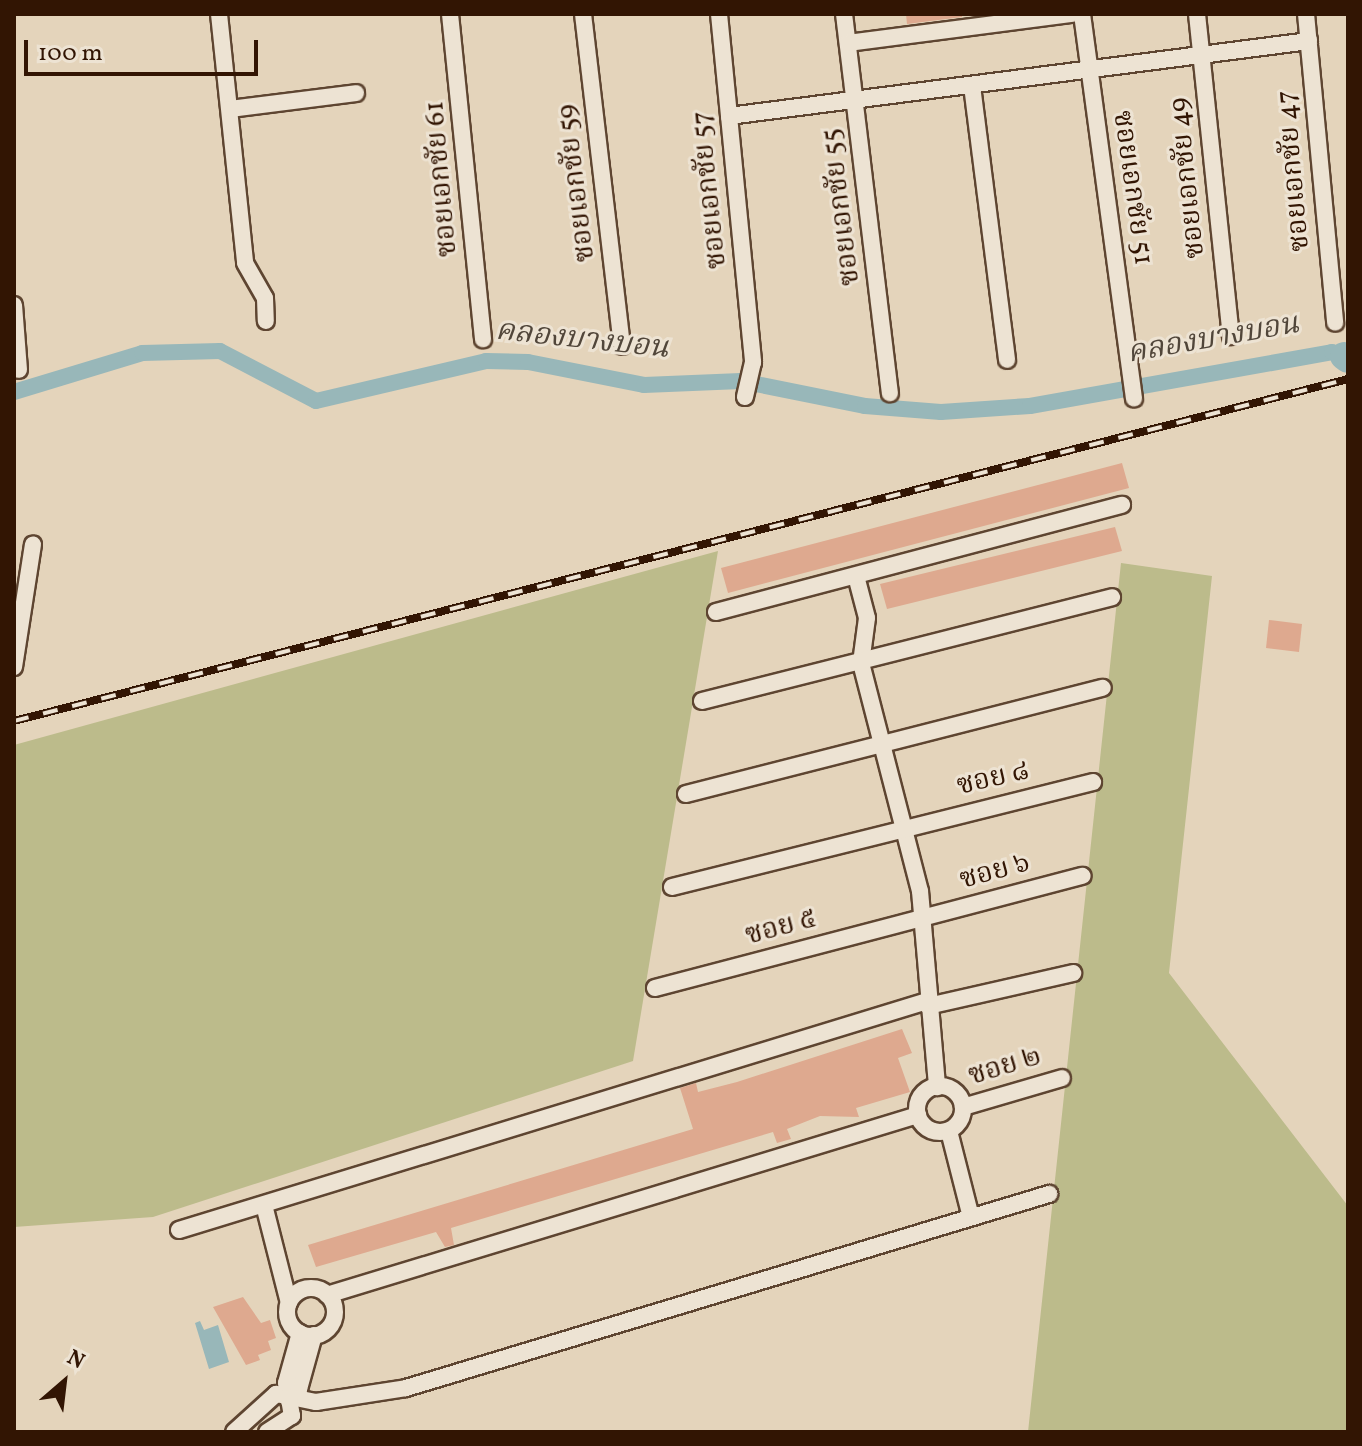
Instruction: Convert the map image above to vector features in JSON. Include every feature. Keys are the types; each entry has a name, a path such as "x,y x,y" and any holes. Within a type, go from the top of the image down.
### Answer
{"street":[{"path":"219,14 246,272 265,298 266,321"},
{"name":"ซอยเอกชัย 61","path":"450,14 483,339"},
{"name":"ซอยเอกชัย 59","path":"583,14 622,346"},
{"name":"ซอยเอกชัย 57","path":"719,14 753,362 745,397"},
{"name":"ซอยเอกชัย 55","path":"844,14 890,393"},
{"path":"848,43 1072,14"},
{"name":"ซอยเอกชัย 51","path":"1082,14 1134,398"},
{"name":"ซอยเอกชัย 49","path":"1197,14 1231,336"},
{"name":"ซอยเอกชัย 47","path":"1306,14 1335,323"},
{"path":"729,116 1309,41"},
{"path":"972,86 1007,360"},
{"path":"230,109 356,93"},
{"path":"14,305 19,370"},
{"path":"716,612 1122,505"},
{"path":"14,667 33,544"},
{"path":"856,576 867,618 861,663 904,827 921,918 937,1087"},
{"path":"702,701 1112,597"},
{"path":"686,794 881,748 1103,688"},
{"name":"ซอย ๘","path":"672,887 1093,782"},
{"name":"ซอย ๖","path":"921,918 1083,876"},
{"name":"ซอย ๕","path":"655,988 921,918"},
{"path":"179,1230 928,1004 1073,973"},
{"name":"ซอย ๒","path":"963,1107 1062,1078"},
{"path":"918,1115 921,1097 937,1087 956,1093 963,1107 949,1131 971,1217"},
{"path":"918,1115 931,1130 949,1131"},
{"path":"289,1303 304,1289 327,1295 918,1115"},
{"path":"234,1432 276,1394 289,1401 406,1388 1049,1194"},
{"path":"264,1205 289,1303 290,1323 307,1334"},
{"path":"307,1334 332,1321 327,1295"},
{"path":"289,1401 299,1389 307,1334"},
{"path":"267,1432 292,1416 289,1401"}],"shaded area":[{"path":"718,551 633,1061 153,1217 14,1227 14,745"},
{"path":"1121,563 1212,576 1169,973 1348,1206 1348,1432 1028,1432"}],"water":[{"path":"200,1321 204,1330 218,1325 229,1362 209,1369 195,1323"}],"building":[{"path":"906,14 962,14 962,17 907,24"},
{"path":"1122,463 1129,488 728,593 721,568"},
{"path":"1115,527 1122,551 887,609 880,584"},
{"path":"1269,620 1302,624 1299,652 1266,648"},
{"path":"902,1029 912,1053 898,1058 910,1092 856,1108 859,1117 820,1116 787,1129 791,1139 777,1143 773,1132 451,1228 454,1245 445,1247 436,1232 316,1267 308,1245 693,1129 680,1088 696,1083 698,1092 737,1082"},
{"path":"243,1297 261,1323 270,1320 276,1338 268,1341 271,1350 258,1355 260,1360 246,1365 213,1307"}],"waterway":[{"name":"คลองบางบอน","path":"14,392 142,353 220,351 316,401 486,361 528,362 644,385 741,381 865,406 941,412 1030,406 1332,352 1344,356"},
{"name":"คลองบางบอน","path":"1344,356 1348,359"}],"railway":[{"path":"14,721 1348,379"}]}
